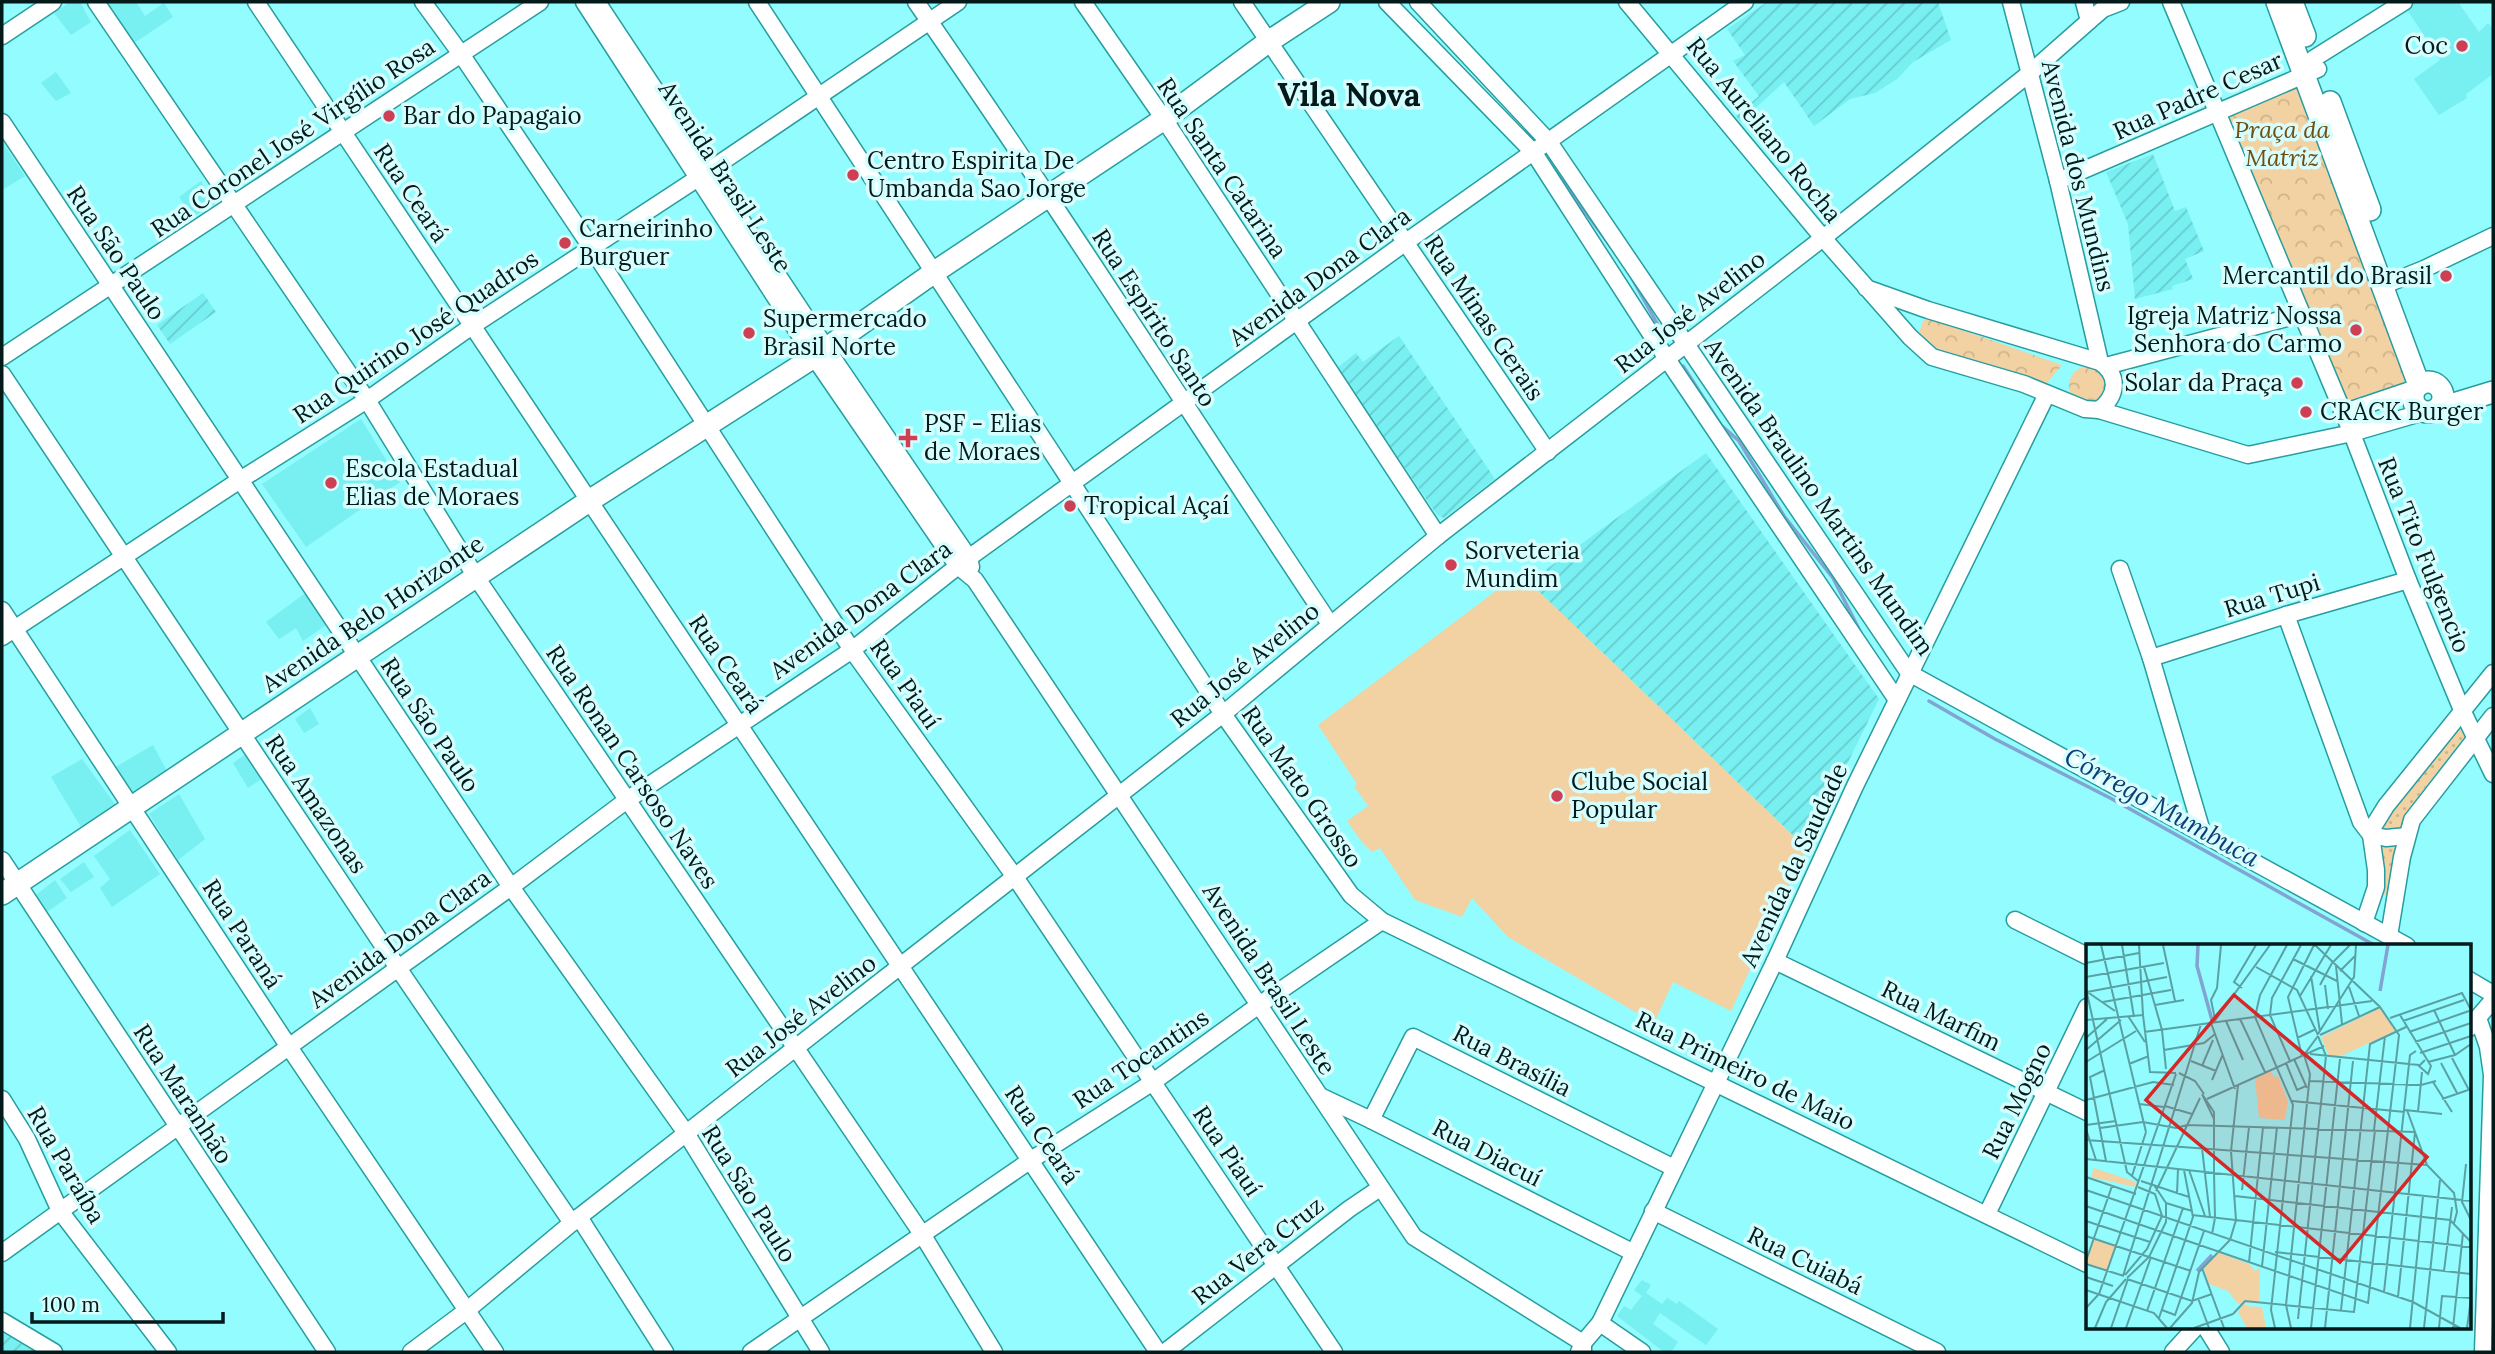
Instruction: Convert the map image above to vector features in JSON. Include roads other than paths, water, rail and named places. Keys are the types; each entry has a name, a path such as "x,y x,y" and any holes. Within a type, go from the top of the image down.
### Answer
{"street":[{"path":"2,36 53,2"},
{"name":"Rua Ronan Carsoso Naves","path":"96,2 367,400 476,577 922,1234 994,1352"},
{"name":"Rua Ceará","path":"256,2 1158,1352"},
{"name":"Rua Piauí","path":"423,2 591,247 852,650 1015,877 1334,1352"},
{"name":"Rua Coronel José Virgílio Rosa","path":"2,357 540,2"},
{"name":"Avenida Brasil Leste","path":"584,2 704,174"},
{"name":"Avenida Brasil Leste","path":"597,2 704,174 820,352 964,562 1414,1237 1582,1349"},
{"name":"Rua Mato Grosso","path":"757,2 936,271 1223,714 1351,895 1382,921"},
{"name":"Rua Espírito Santo","path":"916,2 1048,195 1183,405 1331,624"},
{"name":"Rua Quirino José Quadros","path":"8,633 367,400 472,326 704,174 958,2"},
{"name":"Rua Santa Catarina","path":"1083,2 1164,118 1438,536"},
{"name":"Rua Minas Gerais","path":"1242,2 1548,452"},
{"name":"Avenida Belo Horizonte","path":"9,889 589,500 820,352 1329,2"},
{"name":"Avenida Braulino Martins Mundim","path":"1387,2 1534,153 1667,359 1899,696"},
{"name":"Avenida Braulino Martins Mundim","path":"1418,2 1549,142 1908,675 2403,944"},
{"name":"Rua Aureliano Rocha","path":"1627,2 1822,238 1910,337 1932,357 2025,384 2085,409 2099,410 2248,455 2352,433 2428,395"},
{"name":"Avenida Dona Clara","path":"2,1253 511,887 627,800 852,650 964,562 1406,242 1745,2"},
{"name":"Avenida dos Mundins","path":"2011,2 2103,364 2112,376 2112,397 2099,410"},
{"path":"2084,2 2089,22"},
{"name":"Rua José Avelino","path":"411,1352 466,1311 575,1220 1223,714 1438,536 1822,238 2030,73 2103,9 2121,2"},
{"name":"Rua Tito Fulgencio","path":"2171,2 2352,433 2408,580 2462,710 2493,774"},
{"path":"2277,2 2312,68"},
{"path":"2292,2 2312,68 2428,395"},
{"name":"Rua Padre Cesar","path":"2058,181 2217,114 2312,68 2404,2"},
{"name":"Rua São Paulo","path":"2,122 511,887 686,1133 821,1352"},
{"path":"2388,283 2472,248 2493,236"},
{"path":"1866,288 2103,364 2302,314"},
{"path":"1910,337 1928,310"},
{"name":"Rua Amazonas","path":"2,374 398,968 665,1352"},
{"path":"2342,413 2428,395 2458,392 2493,380"},
{"path":"2428,395 2493,392"},
{"name":"Avenida da Saudade","path":"1582,1349 1600,1323 1775,961 1854,786 2047,394"},
{"path":"2120,569 2151,658 2203,835"},
{"name":"Rua Tupi","path":"2151,658 2408,580"},
{"name":"Rua Paraná","path":"2,610 8,633 131,807 495,1352"},
{"path":"2286,615 2361,822 2371,835 2386,838 2407,836"},
{"path":"2364,923 2376,887 2371,835 2373,827 2386,806 2493,673"},
{"path":"2389,936 2402,858 2412,820 2493,716"},
{"name":"Rua Maranhão","path":"2,860 9,889 178,1127 327,1352"},
{"path":"2015,920 2086,956"},
{"name":"Rua Tocantins","path":"751,1352 1031,1160 1153,1082 1382,921"},
{"name":"Rua Primeiro de Maio","path":"1382,921 2086,1264"},
{"name":"Rua Marfim","path":"1775,961 2086,1112"},
{"path":"2470,981 2493,994"},
{"path":"2483,1352 2492,1075 2491,1046 2473,1023 2493,1000"},
{"name":"Rua Mogno","path":"1987,1214 2086,1009"},
{"name":"Rua Brasília","path":"1371,1119 1413,1037 1674,1168"},
{"name":"Rua Diacuí","path":"1318,1095 1634,1252"},
{"name":"Rua Paraíba","path":"2,1099 27,1139 60,1211 168,1352"},
{"name":"Rua Vera Cruz","path":"1165,1352 1380,1188"},
{"name":"Rua Cuiabá","path":"1654,1211 1937,1352"},
{"path":"2,1321 54,1352"},
{"path":"1600,1323 1642,1352"},
{"path":"2173,1352 2193,1330"},
{"path":"2207,1330 2221,1352"}],"waterway":[{"name":"Córrego Mumbuca","path":"1545,157 1611,247"},
{"name":"Córrego Mumbuca","path":"1629,273 1658,325"},
{"name":"Córrego Mumbuca","path":"1683,366 1721,425 1739,441 1784,516 1833,578 1861,633"},
{"name":"Córrego Mumbuca","path":"1929,701 2372,944"}],"place":[{"name":"Coc","path":"2462,46"},
{"name":"Bar do Papagaio","path":"389,116"},
{"name":"Centro Espirita De Umbanda Sao Jorge","path":"853,175"},
{"name":"Carneirinho Burguer","path":"565,243"},
{"name":"Mercantil do Brasil","path":"2446,276"},
{"name":"Igreja Matriz Nossa Senhora do Carmo","path":"2356,330"},
{"name":"Supermercado Brasil Norte","path":"749,333"},
{"name":"Solar da Praça","path":"2297,383"},
{"name":"CRACK Burger","path":"2306,412"},
{"name":"PSF - Elias de Moraes","path":"908,438"},
{"name":"Escola Estadual Elias de Moraes","path":"331,483"},
{"name":"Tropical Açaí","path":"1070,506"},
{"name":"Sorveteria Mundim","path":"1451,565"},
{"name":"Clube Social Popular","path":"1557,796"}],"district":[{"name":"Vila Nova","path":"1349,95"}],"park label":[{"name":"Praça da Matriz","path":"2282,144"}]}
